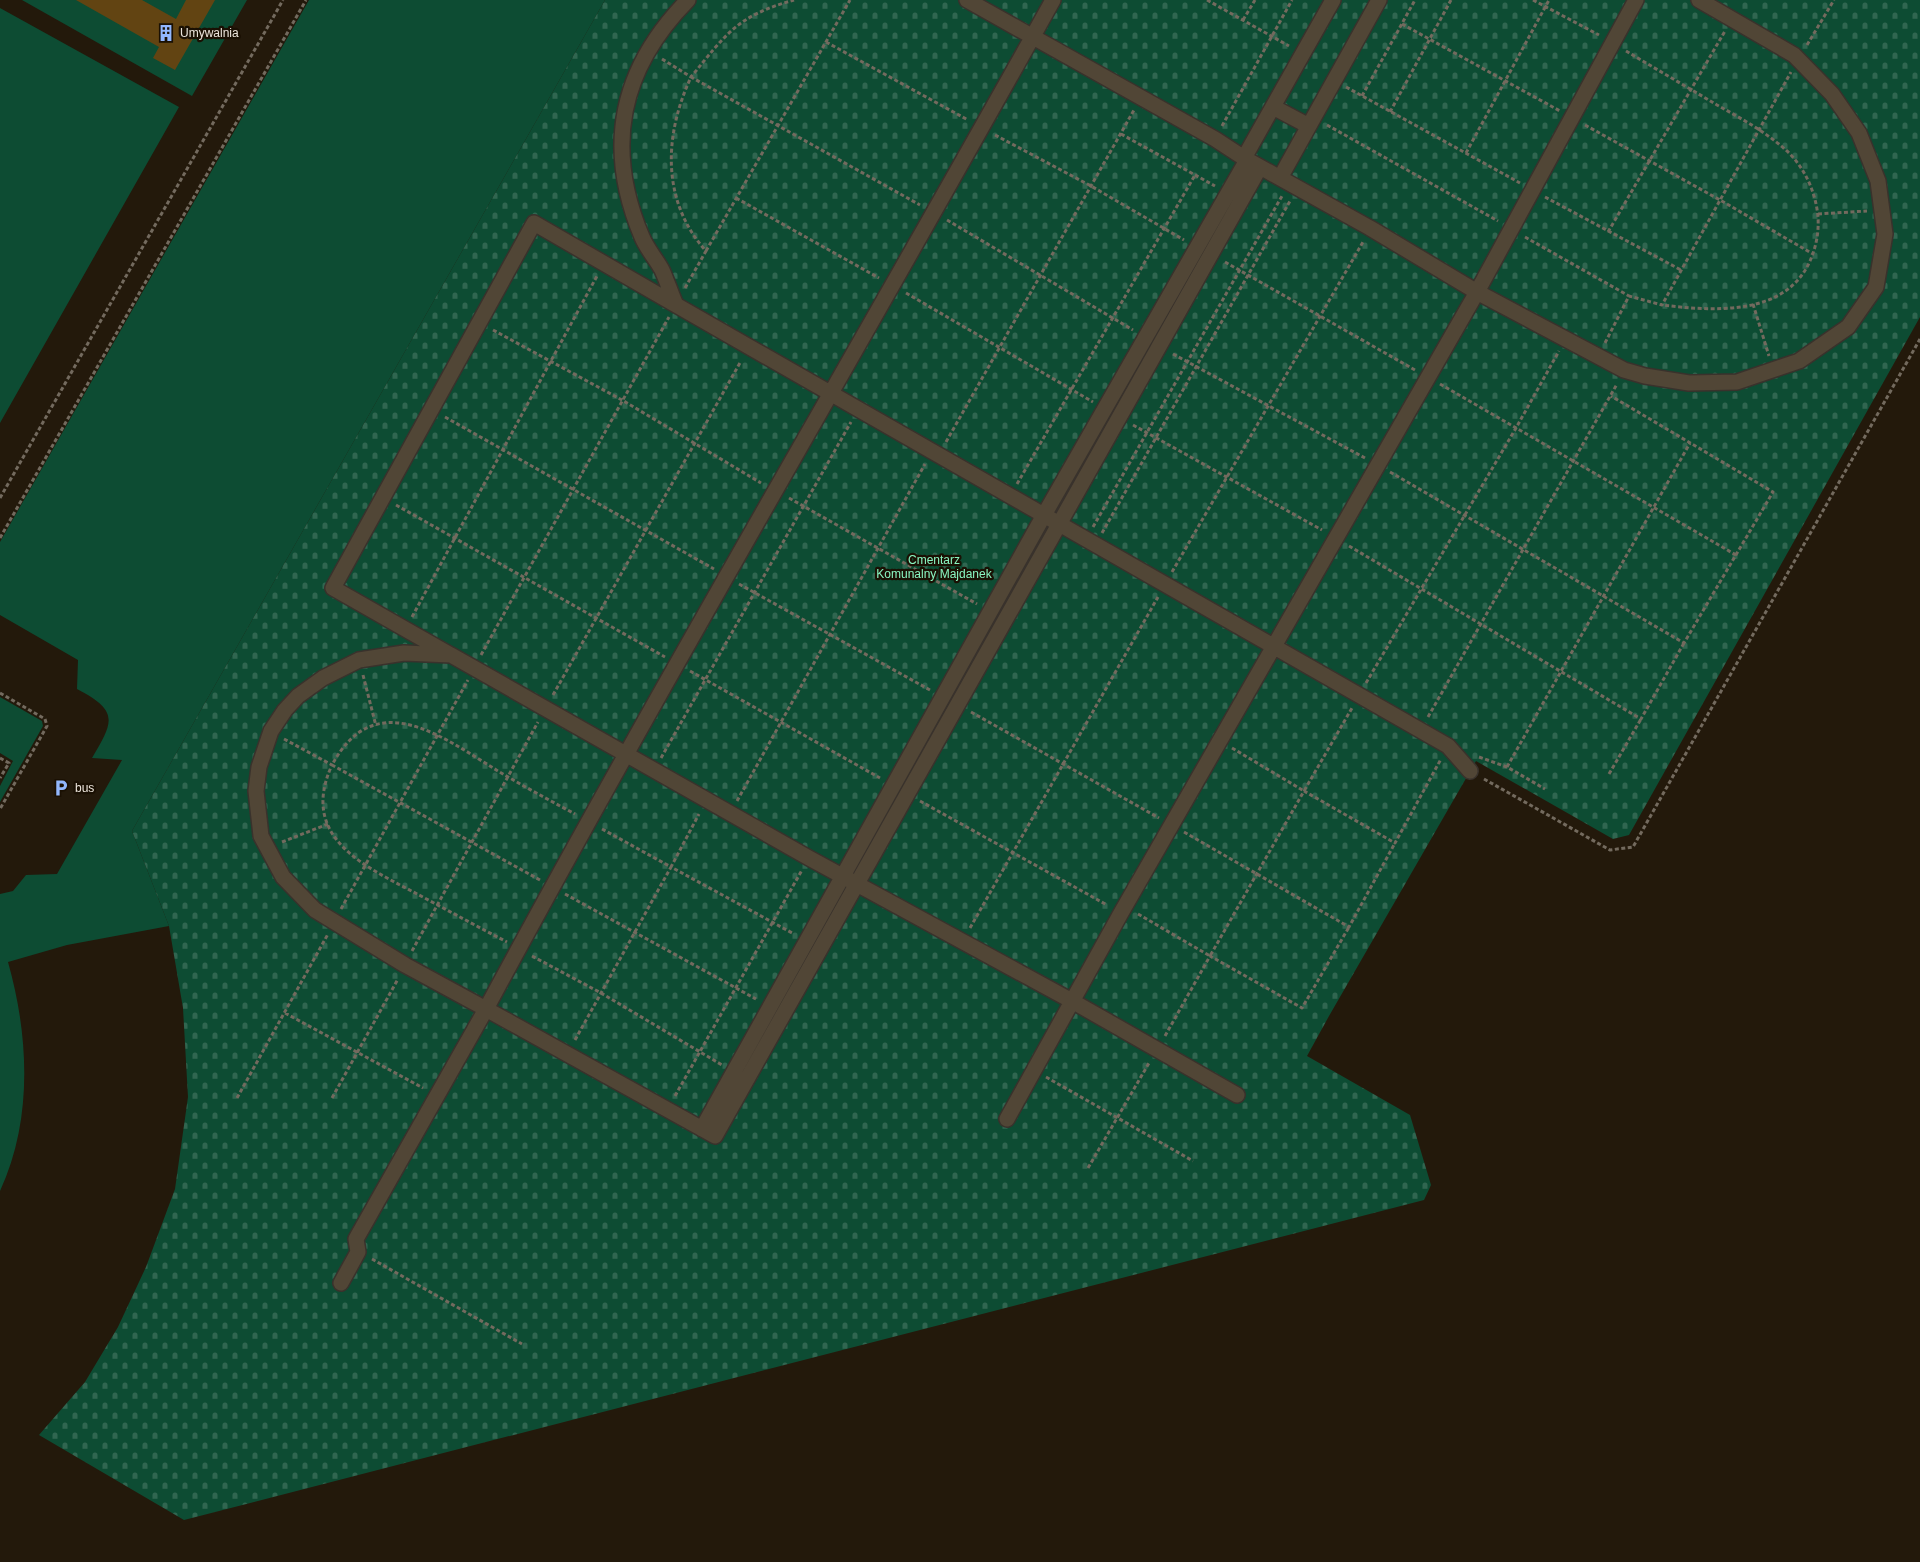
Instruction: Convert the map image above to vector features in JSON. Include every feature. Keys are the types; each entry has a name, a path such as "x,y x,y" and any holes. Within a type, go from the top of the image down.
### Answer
{"street":[{"path":"676,305 662,270 642,239 624,178 623,133 632,82 656,36 688,0"},
{"path":"967,0 1140,99 1215,139 1250,162 1370,228 1477,292 1624,370 1645,376 1689,383 1738,382 1799,361 1848,327 1876,287 1885,234 1878,181 1859,133 1832,94 1794,55 1698,0"},
{"path":"341,1282 358,1252 356,1239 554,888 726,577 935,213 1054,0"},
{"path":"451,655 404,653 359,660 323,678 298,696 285,710 271,731 259,767 256,791 258,822 266,848 284,877 302,897 315,910 334,923 405,965 715,1136 849,880 900,790 944,697 1044,515 1105,409 1211,255 1272,107 1332,0"},
{"path":"1288,184 1310,121 1379,0"},
{"path":"1007,1119 1219,741 1477,292 1636,0"},
{"path":"1272,107 1310,121"},
{"path":"900,790 958,704 1059,523 1118,417 1197,248 1228,193 1250,162"},
{"path":"1237,1095 1072,1001 809,858 333,588 534,223 1448,746 1470,771"},
{"path":"702,1129 807,941 849,880"}],"path":[{"path":"0,498 283,0"},
{"path":"0,538 306,0"},
{"path":"706,251 692,235 683,219 673,180 673,127 691,77 737,24 757,12 794,0"},
{"path":"1206,0 1272,36"},
{"path":"1243,20 1255,0"},
{"path":"1215,139 1292,0"},
{"path":"1362,96 1415,0"},
{"path":"1390,112 1451,0"},
{"path":"1310,121 1511,229 1629,296 1662,305 1716,310 1772,299 1795,286 1813,254 1819,229 1816,199 1806,177 1790,154 1759,130 1691,89 1613,43 1533,0"},
{"path":"1466,153 1549,0"},
{"path":"1662,305 1798,60 1834,0"},
{"path":"237,1098 439,735 622,400 848,1"},
{"path":"1608,232 1732,19"},
{"path":"1402,24 1649,160 1813,254"},
{"path":"826,42 981,128 1091,186 1197,248"},
{"path":"648,50 691,77 1041,274 1152,342 1466,514 1684,643"},
{"path":"1333,80 1608,232 1681,270"},
{"path":"730,813 878,547 999,348 1140,99"},
{"path":"1121,134 1228,193"},
{"path":"1011,495 1195,175"},
{"path":"1091,542 1148,432 1288,184"},
{"path":"1091,542 1156,437 1249,275 1288,184"},
{"path":"736,198 893,286 1105,409"},
{"path":"1818,214 1882,210"},
{"path":"963,941 1165,584 1370,228"},
{"path":"1211,255 1428,377 1736,555"},
{"path":"406,628 604,264"},
{"path":"1598,357 1629,296"},
{"path":"1752,304 1773,370"},
{"path":"480,322 622,400 694,444 991,612"},
{"path":"1470,771 1610,850 1633,847 1920,339"},
{"path":"1210,956 1359,694 1466,514 1565,340"},
{"path":"332,1098 358,1054 437,904 545,708 749,347"},
{"path":"1420,730 1611,396 1624,370"},
{"path":"1609,774 1773,492 1611,396"},
{"path":"655,770 859,408"},
{"path":"431,410 574,489 726,577 944,697"},
{"path":"1118,417 1228,476 1336,538 1641,719"},
{"path":"1507,767 1690,443"},
{"path":"382,498 900,790 1210,956 1302,1008 1448,746"},
{"path":"359,660 376,726"},
{"path":"0,693 45,719 47,726 0,809"},
{"path":"958,704 1349,926"},
{"path":"734,1071 601,993 365,866 343,849 328,824 324,809 324,797 327,778 332,765 347,741 358,732 376,726 401,722 415,725 439,735 507,777 807,941"},
{"path":"271,731 472,840 554,888 770,1007"},
{"path":"1219,741 1395,843"},
{"path":"1474,755 1507,767 1545,789"},
{"path":"0,758 8,763 0,778"},
{"path":"568,1054 706,800"},
{"path":"266,848 328,824"},
{"path":"668,1110 809,858"},
{"path":"285,1013 437,1096"},
{"path":"1035,1070 1193,1161"},
{"path":"358,1252 522,1344"}],"green space":[{"path":"22,0 247,0 192,96"},
{"path":"309,0 605,0 132,831 169,926 67,945 8,962 15,990 23,1048 23,1107 11,1164 0,1191 0,894 13,891 26,875 57,874 122,760 92,758 105,735 109,718 100,704 77,689 78,660 0,615 0,542"},
{"name":"Cmentarz Komunalny Majdanek","path":"605,0 1920,0 1920,317 1629,835 1613,839 1476,761 1329,1016 1307,1056 1410,1115 1431,1185 1424,1200 184,1520 39,1435 85,1382 118,1327 146,1267 175,1189 188,1097 183,1008 169,926 132,831"},
{"path":"0,8 179,107 0,423"},
{"path":"0,697 42,721 43,726 0,802 0,786 13,761 0,753"}],"building":[{"name":"Umywalnia","path":"76,0 142,0 176,19 186,0 215,0 175,70 153,58 159,47"}],"place":[{"name":"Umywalnia","path":"166,33"},
{"name":"bus","path":"61,788"}]}
